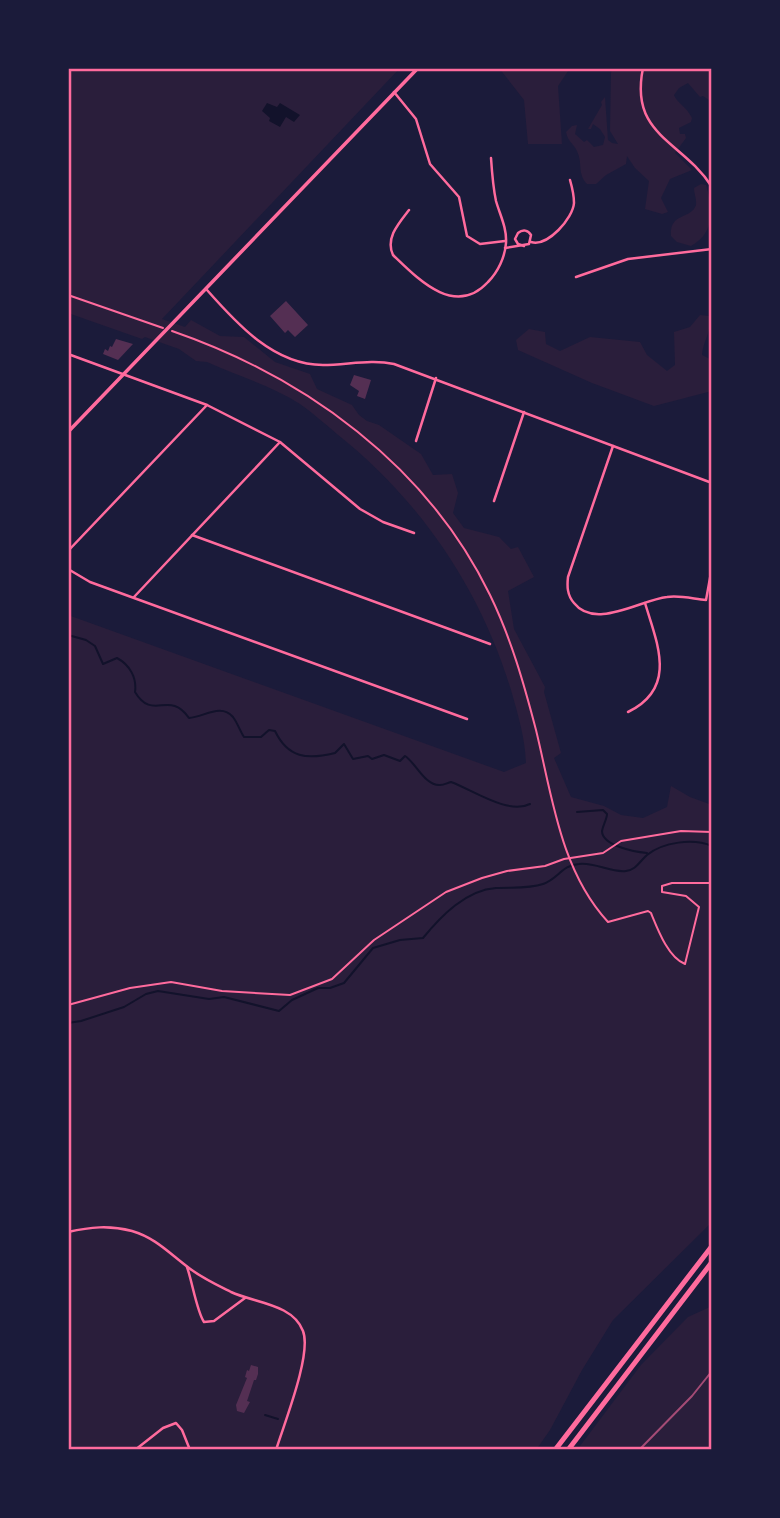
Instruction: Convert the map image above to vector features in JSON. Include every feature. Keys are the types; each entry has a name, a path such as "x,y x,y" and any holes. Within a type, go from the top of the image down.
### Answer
{"highway":[{"path":"555,1450 712,1246"},
{"path":"568,1450 712,1262"}],"street":[{"path":"68,432 418,68"},
{"path":"643,68 639,93 645,114 666,141 692,162 712,187"},
{"path":"394,92 416,119 430,164 459,197 467,236 480,244 506,241"},
{"path":"409,210 392,235 390,250 424,285 453,296 470,296 482,288 500,266 505,248 505,229 496,201 491,158"},
{"path":"505,248 549,240 573,209 570,180"},
{"path":"524,246 518,244 515,239 520,231 530,233 531,242"},
{"path":"576,277 628,259 712,249"},
{"path":"206,290 259,342 288,359 320,365 387,362 436,378 710,483"},
{"path":"68,355 207,405 280,442 360,509 383,522 414,533"},
{"path":"416,442 436,378"},
{"path":"68,551 207,405"},
{"path":"494,501 524,412"},
{"path":"134,597 280,442"},
{"path":"613,446 568,577 568,593 577,607 593,615 604,615 675,597 706,600 712,567"},
{"path":"192,535 490,644"},
{"path":"68,569 90,582 467,719"},
{"path":"628,712 649,697 659,675 659,650 645,603"},
{"path":"68,1232 93,1227 133,1231 168,1249 187,1267 246,1298 292,1315 303,1330 306,1350 276,1450"},
{"path":"187,1267 196,1293 199,1313 204,1321 214,1321 246,1298"},
{"path":"135,1450 163,1428 176,1423 182,1430 190,1450"}],"path":[{"path":"68,295 217,348 300,389 332,410 365,438 401,470 426,498 474,565 506,631 522,675 561,833 580,880 608,922 648,911 666,945 680,962 685,964 699,907 686,896 662,892 662,886 672,883 712,883"},
{"path":"68,1005 130,988 171,982 222,991 290,995 332,979 374,940 446,892 482,878 603,853 621,841 681,831 712,832"}],"shaded area":[{"path":"68,68 400,68 162,319 185,327 191,320 220,336 244,337 275,362 310,374 317,389 352,405 367,421 379,425 421,454 433,475 452,474 458,493 453,513 464,528 499,537 511,549 518,547 534,577 508,591 514,629 545,687 544,692 561,753 554,758 571,797 604,806 621,815 643,818 667,807 671,786 712,805 712,1222 613,1320 536,1450 68,1450 68,615 504,772 526,763 523,735 511,690 482,616 444,548 395,488 367,460 310,411 278,392 207,362 196,361 179,349 68,313"},
{"path":"499,68 570,68 558,86 562,144 528,144 524,100"},
{"path":"612,68 712,68 712,102 700,97 688,83 674,95 692,118 691,122 679,128 680,134 685,134 686,138 675,153 692,170 670,179 661,198 668,212 662,214 645,209 649,181 627,156 626,164 596,184 587,184 582,176 579,156 566,132 577,125 575,134 584,142 587,140 594,147 603,145 605,137 600,129 593,124 591,129 588,129 605,97 608,140 618,144 610,131"},
{"path":"267,103 277,107 280,103 300,115 294,122 286,117 280,127 269,121 270,118 262,111"},
{"path":"701,184 706,185 708,194 711,211 709,227 691,246 677,242 671,236 671,228 673,223 693,210 696,203 694,188"},
{"path":"700,315 709,316 710,321 702,355 712,360 712,391 654,406 592,383 518,350 516,340 529,329 545,332 546,344 560,351 590,337 640,342 647,355 667,371 675,365 674,332 690,327"},
{"path":"712,1306 712,1450 577,1450 641,1365 688,1317"}],"building":[{"path":"286,301 308,325 295,337 288,330 285,333 270,316"},
{"path":"116,339 133,344 118,360 103,354 105,349 108,351 110,346 112,347"},
{"path":"354,375 371,380 365,399 357,396 359,391 350,385"},
{"path":"251,1365 258,1367 258,1374 244,1413 237,1411 236,1405"}],"waterway":[{"path":"68,635 86,640 95,646 103,664 117,658 126,664 134,677 135,692 148,705 175,706 189,718 223,711 233,717 244,737 261,737 269,730 275,731 286,747 299,755 335,753 344,744 353,759 368,756 372,759 384,755 400,761 405,756 425,778 435,784 451,782 501,804 521,807 530,804"},
{"path":"577,812 603,810 607,814 602,831 607,841 647,853"},
{"path":"68,1023 124,1007 146,994 158,991 209,999 224,997 279,1011 292,1000 318,988 330,988 344,983 373,948 400,940 423,938 446,913 474,894 496,888 538,886 568,867 579,864 629,870 647,855 670,844 696,842 712,846"},
{"path":"265,1415 278,1419"}],"railway":[{"path":"639,1450 692,1396 712,1371"}]}
